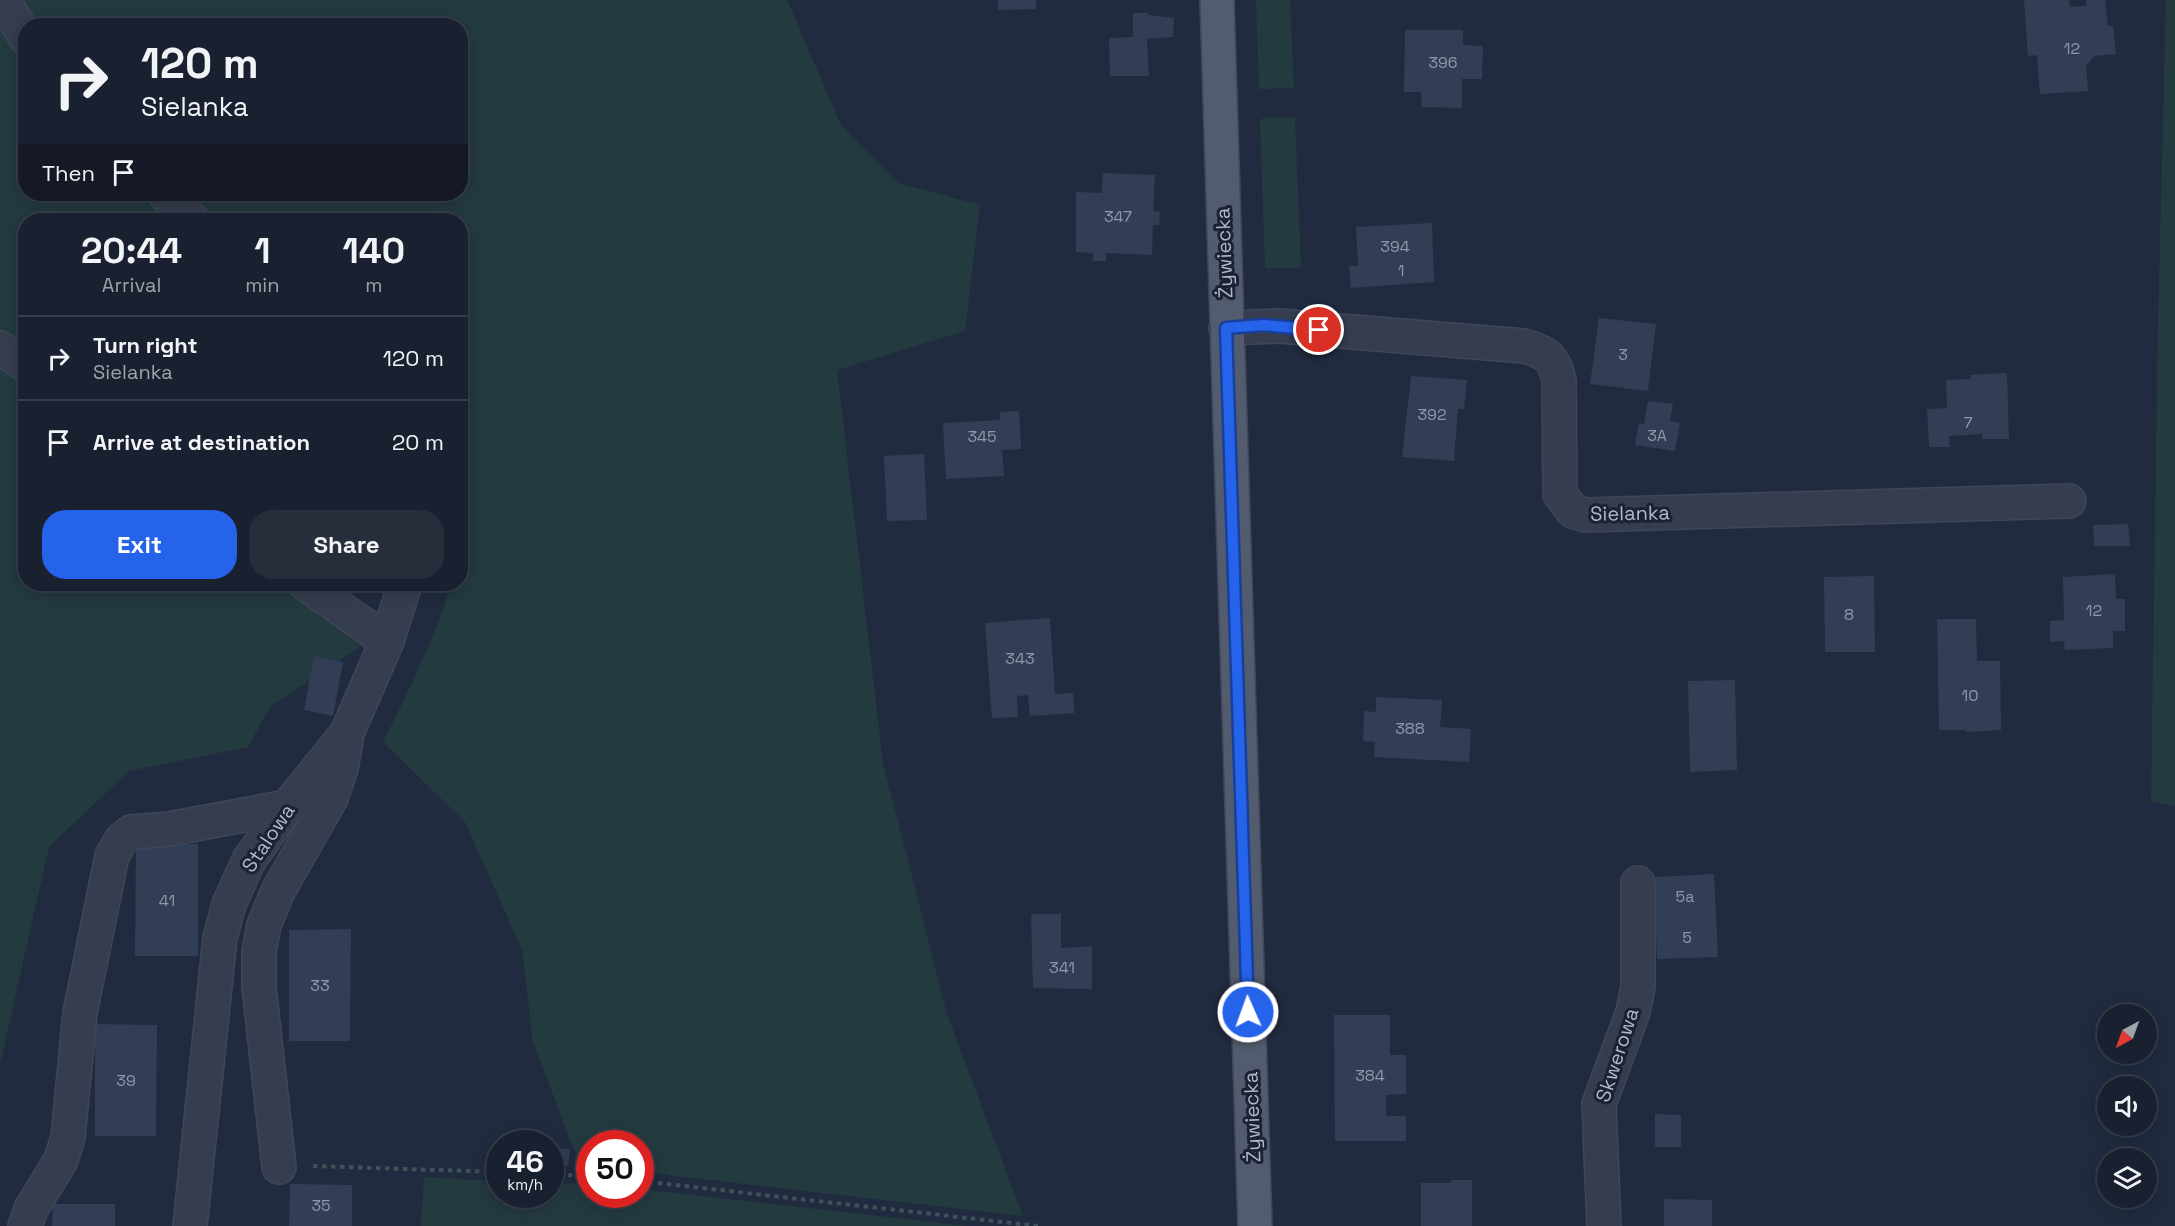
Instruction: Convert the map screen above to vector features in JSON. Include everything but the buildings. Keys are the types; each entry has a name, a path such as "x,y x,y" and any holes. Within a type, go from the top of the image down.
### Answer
{"main road":[{"name":"Żywiecka","path":"1217,0 1256,1226"}],"street":[{"path":"3,0 18,25"},
{"path":"172,201 185,213"},
{"name":"Sielanka","path":"1226,328 1279,326 1524,346 1543,351 1556,364 1559,381 1560,494 1573,511 1585,514 2069,501"},
{"path":"0,348 18,359"},
{"path":"316,591 387,641"},
{"name":"Stalowa","path":"190,1226 220,938 229,904 249,860 287,807 347,733 387,641 403,591"},
{"path":"279,1167 259,987 259,952 264,925 278,891 331,798 341,768 347,733"},
{"path":"25,1226 31,1209 61,1160 68,1137 80,1013 112,856 121,840 131,832 169,829 287,807"},
{"name":"Skwerowa","path":"1604,1226 1599,1104 1633,1012 1638,986 1638,883"}],"path":[{"path":"330,1166 486,1172"},
{"path":"654,1183 1038,1226"}],"green space":[{"path":"16,0 787,0 841,125 898,183 980,205 965,331 837,370 883,763 947,1014 1023,1216 654,1173 654,1130 576,1130 576,1155 533,1042 522,950 465,822 383,742 428,646 449,591 468,591 468,213 201,213 188,201 468,201 468,18 27,18"},
{"path":"1256,0 1290,0 1294,88 1259,89"},
{"path":"2166,0 2175,0 2175,806 2151,802 2158,321"},
{"path":"0,15 18,49 18,201 160,201 172,213 18,213 18,351 0,339"},
{"path":"1264,117 1295,118 1301,268 1265,268 1260,122"},
{"path":"0,360 18,372 18,591 341,591 394,624 270,707 248,747 129,771 49,847 0,1064"},
{"path":"424,1177 486,1180 486,1208 564,1208 564,1183 576,1184 576,1208 654,1208 654,1190 968,1226 421,1226"}],"route":[{"path":"1248,1012 1226,328 1263,325 1319,330"}]}
